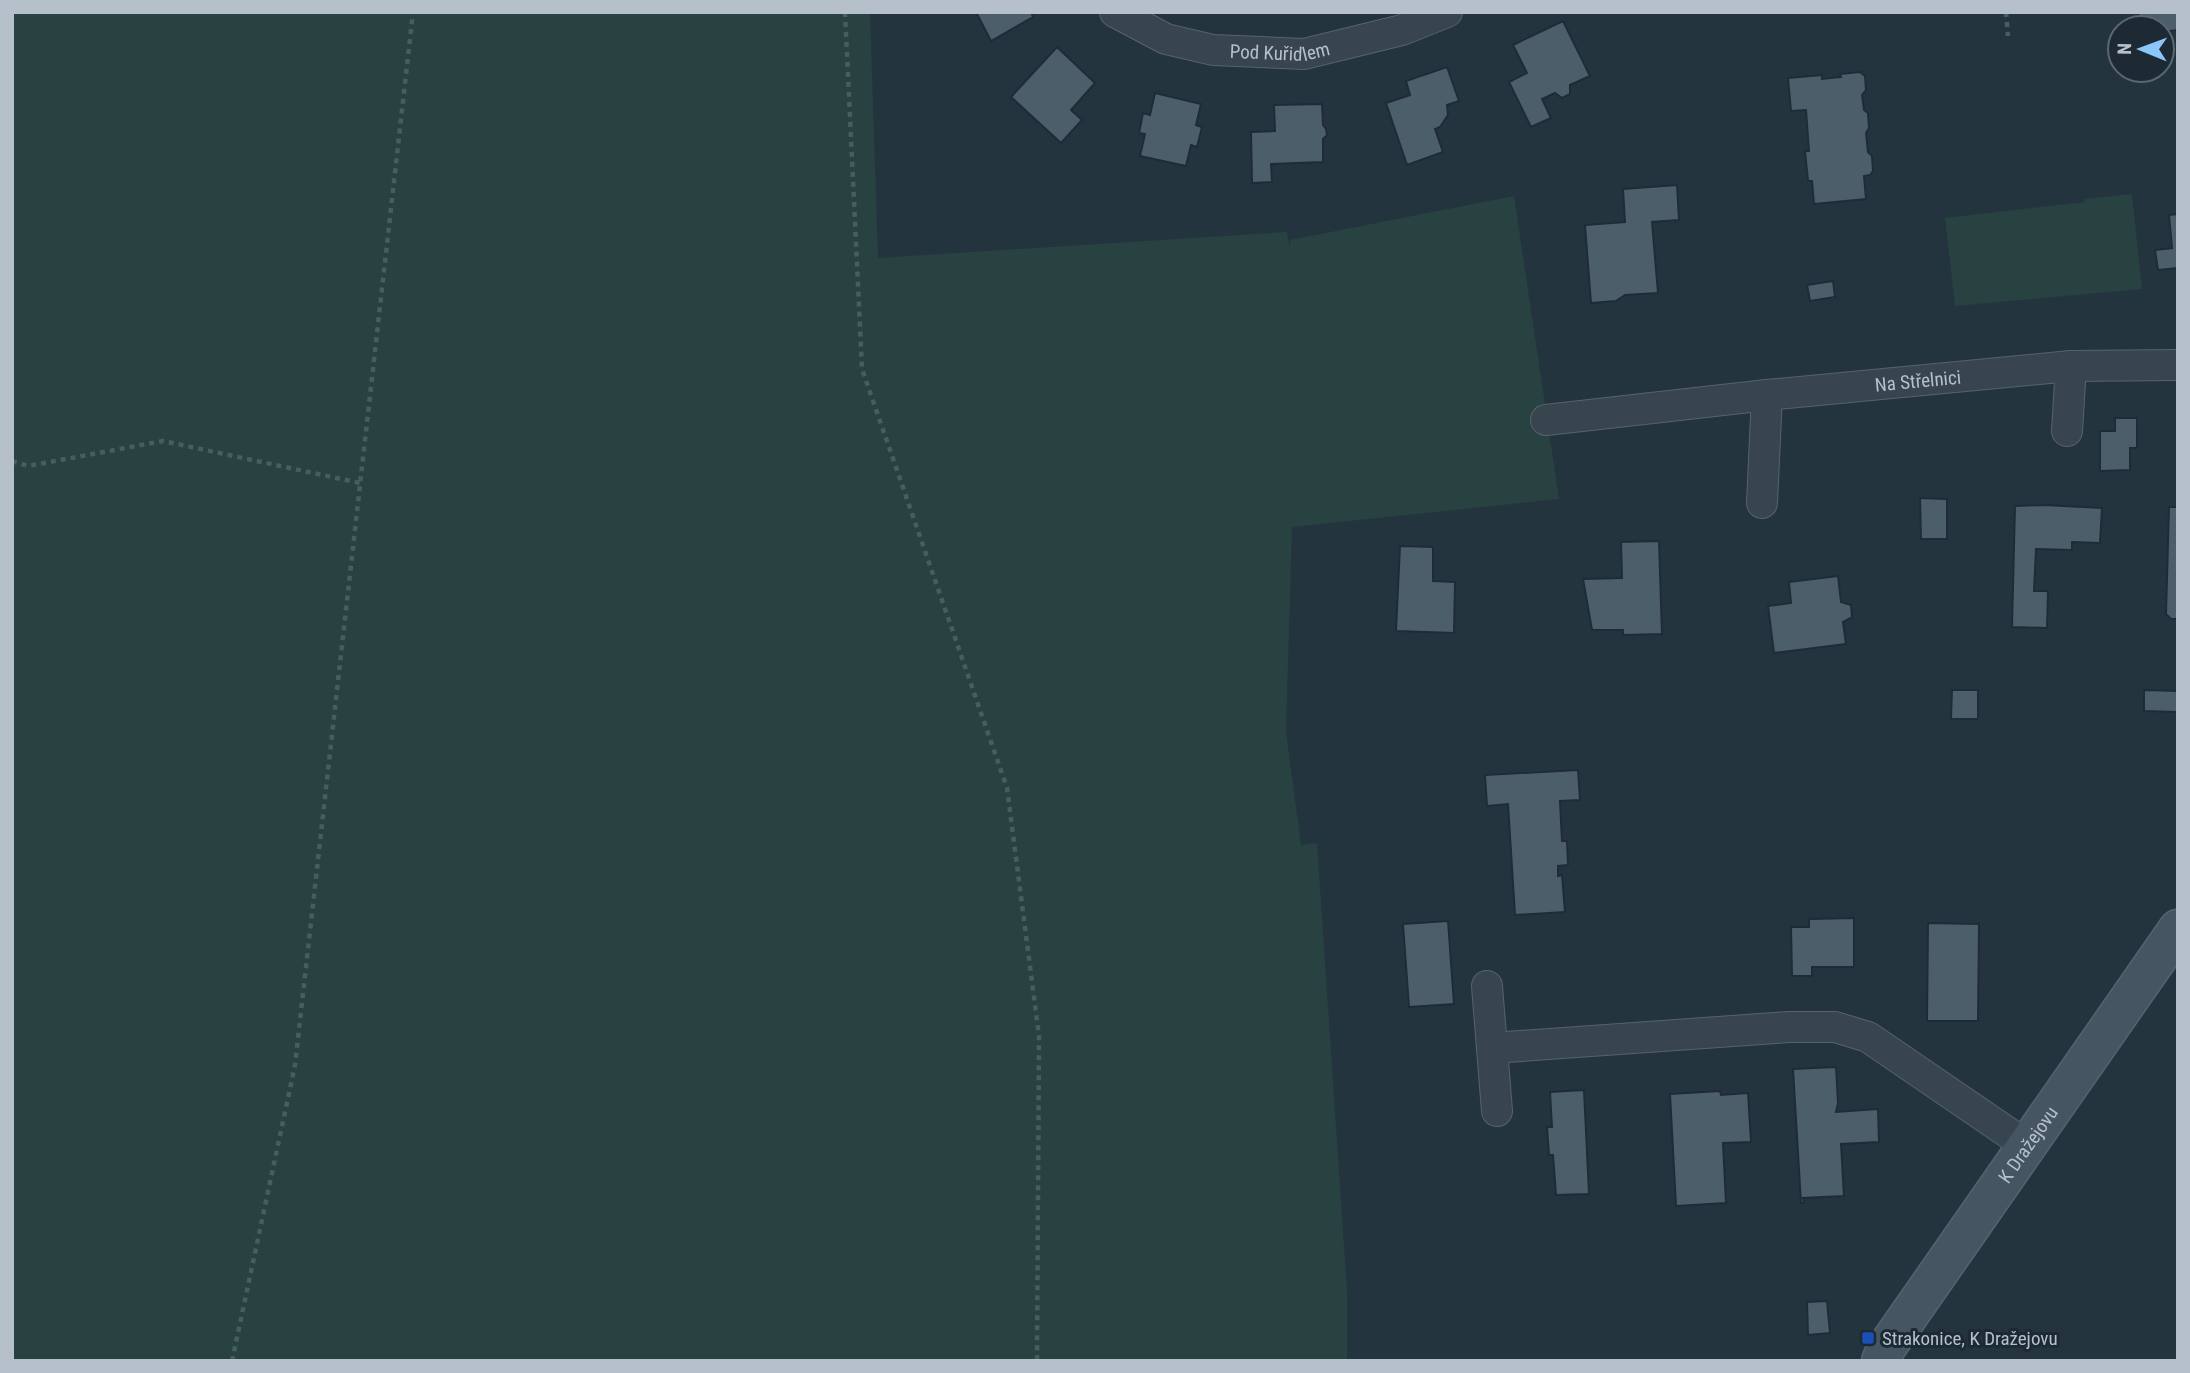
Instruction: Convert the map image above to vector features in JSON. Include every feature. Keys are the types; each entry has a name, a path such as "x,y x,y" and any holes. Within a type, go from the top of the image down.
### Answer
{"street":[{"name":"Pod Kuřidlem","path":"1115,12 1166,39 1213,50 1304,54 1402,30 1447,12"},
{"name":"Na Střelnici","path":"1546,420 1767,395 2071,366 2178,365"},
{"path":"2067,431 2071,366"},
{"path":"1762,503 1767,395"},
{"name":"K Dražejovu","path":"1881,1361 1886,1348 2178,929"},
{"path":"1487,986 1497,1111"},
{"path":"1492,1048 1789,1027 1835,1027 1868,1037 2026,1145"}],"path":[{"path":"232,1361 295,1065 413,12"},
{"path":"845,12 862,369 1007,788 1039,1036 1037,1361"},
{"path":"2006,12 2008,36"},
{"path":"12,461 28,466 163,441 360,483"}],"green space":[{"path":"12,12 870,12 878,258 1287,232 1290,250 1290,240 1514,196 1559,499 1292,527 1286,732 1301,845 1317,843 1347,1291 1347,1361 12,1361"},
{"path":"2132,194 2142,289 1955,306 1945,218"}],"building":[{"path":"976,12 1031,12 1033,17 991,41"},
{"path":"2178,12 2178,30 2176,14 2138,14"},
{"path":"1563,21 1590,76 1570,85 1570,94 1562,98 1555,93 1542,99 1551,118 1531,127 1509,82 1527,73 1513,45"},
{"path":"1057,47 1095,83 1071,110 1082,120 1061,143 1011,97"},
{"path":"1447,67 1459,101 1447,105 1448,115 1440,127 1435,129 1443,152 1407,165 1386,103 1410,95 1406,81"},
{"path":"1860,72 1865,76 1866,90 1862,95 1864,110 1868,113 1869,128 1866,133 1873,171 1864,176 1866,199 1814,204 1805,151 1809,151 1806,110 1791,111 1788,78 1822,75 1822,79"},
{"path":"1155,93 1201,104 1196,125 1202,127 1197,147 1191,145 1186,166 1140,156 1145,134 1139,133 1143,113 1150,115"},
{"path":"1322,104 1323,125 1327,135 1323,139 1323,162 1271,164 1272,182 1252,183 1251,132 1275,131 1274,105"},
{"path":"1677,185 1679,220 1652,222 1658,293 1625,295 1616,301 1591,303 1585,225 1625,222 1623,189"},
{"path":"2178,214 2178,268 2158,270 2155,250 2172,248 2169,215"},
{"path":"1833,281 1835,297 1810,301 1807,285"},
{"path":"2115,418 2137,418 2137,448 2130,448 2130,470 2100,471 2100,431 2115,431"},
{"path":"1920,498 1947,499 1947,539 1921,539"},
{"path":"2015,506 2102,508 2100,543 2072,542 2072,550 2036,549 2034,591 2048,591 2047,628 2012,627"},
{"path":"2169,507 2178,507 2178,619 2171,619 2166,614"},
{"path":"1659,541 1662,634 1623,635 1623,630 1592,630 1583,579 1622,578 1621,542"},
{"path":"1400,546 1433,547 1433,581 1455,582 1454,633 1396,631"},
{"path":"1838,576 1841,602 1851,605 1852,617 1843,622 1846,644 1774,653 1768,606 1791,603 1789,582"},
{"path":"1952,690 1978,690 1978,719 1951,719"},
{"path":"2144,690 2178,691 2178,712 2144,711"},
{"path":"1578,770 1580,800 1560,801 1562,841 1567,841 1568,865 1558,866 1558,876 1562,875 1565,912 1515,915 1508,804 1487,806 1485,775"},
{"path":"1854,918 1854,967 1812,967 1812,976 1792,976 1791,927 1809,927 1809,919"},
{"path":"1448,921 1454,1004 1409,1007 1403,924"},
{"path":"1928,923 1979,924 1978,1021 1927,1021"},
{"path":"1836,1067 1836,1112 1878,1109 1879,1142 1841,1144 1844,1196 1803,1198 1804,1203 1801,1203 1793,1069"},
{"path":"1584,1090 1589,1194 1556,1195 1553,1155 1549,1155 1547,1127 1552,1127 1550,1092"},
{"path":"1720,1091 1721,1095 1748,1093 1751,1142 1723,1143 1726,1203 1676,1206 1670,1094"},
{"path":"1827,1301 1830,1333 1808,1335 1807,1302"}],"place":[{"name":"Strakonice, K Dražejovu","path":"1868,1338"}]}
